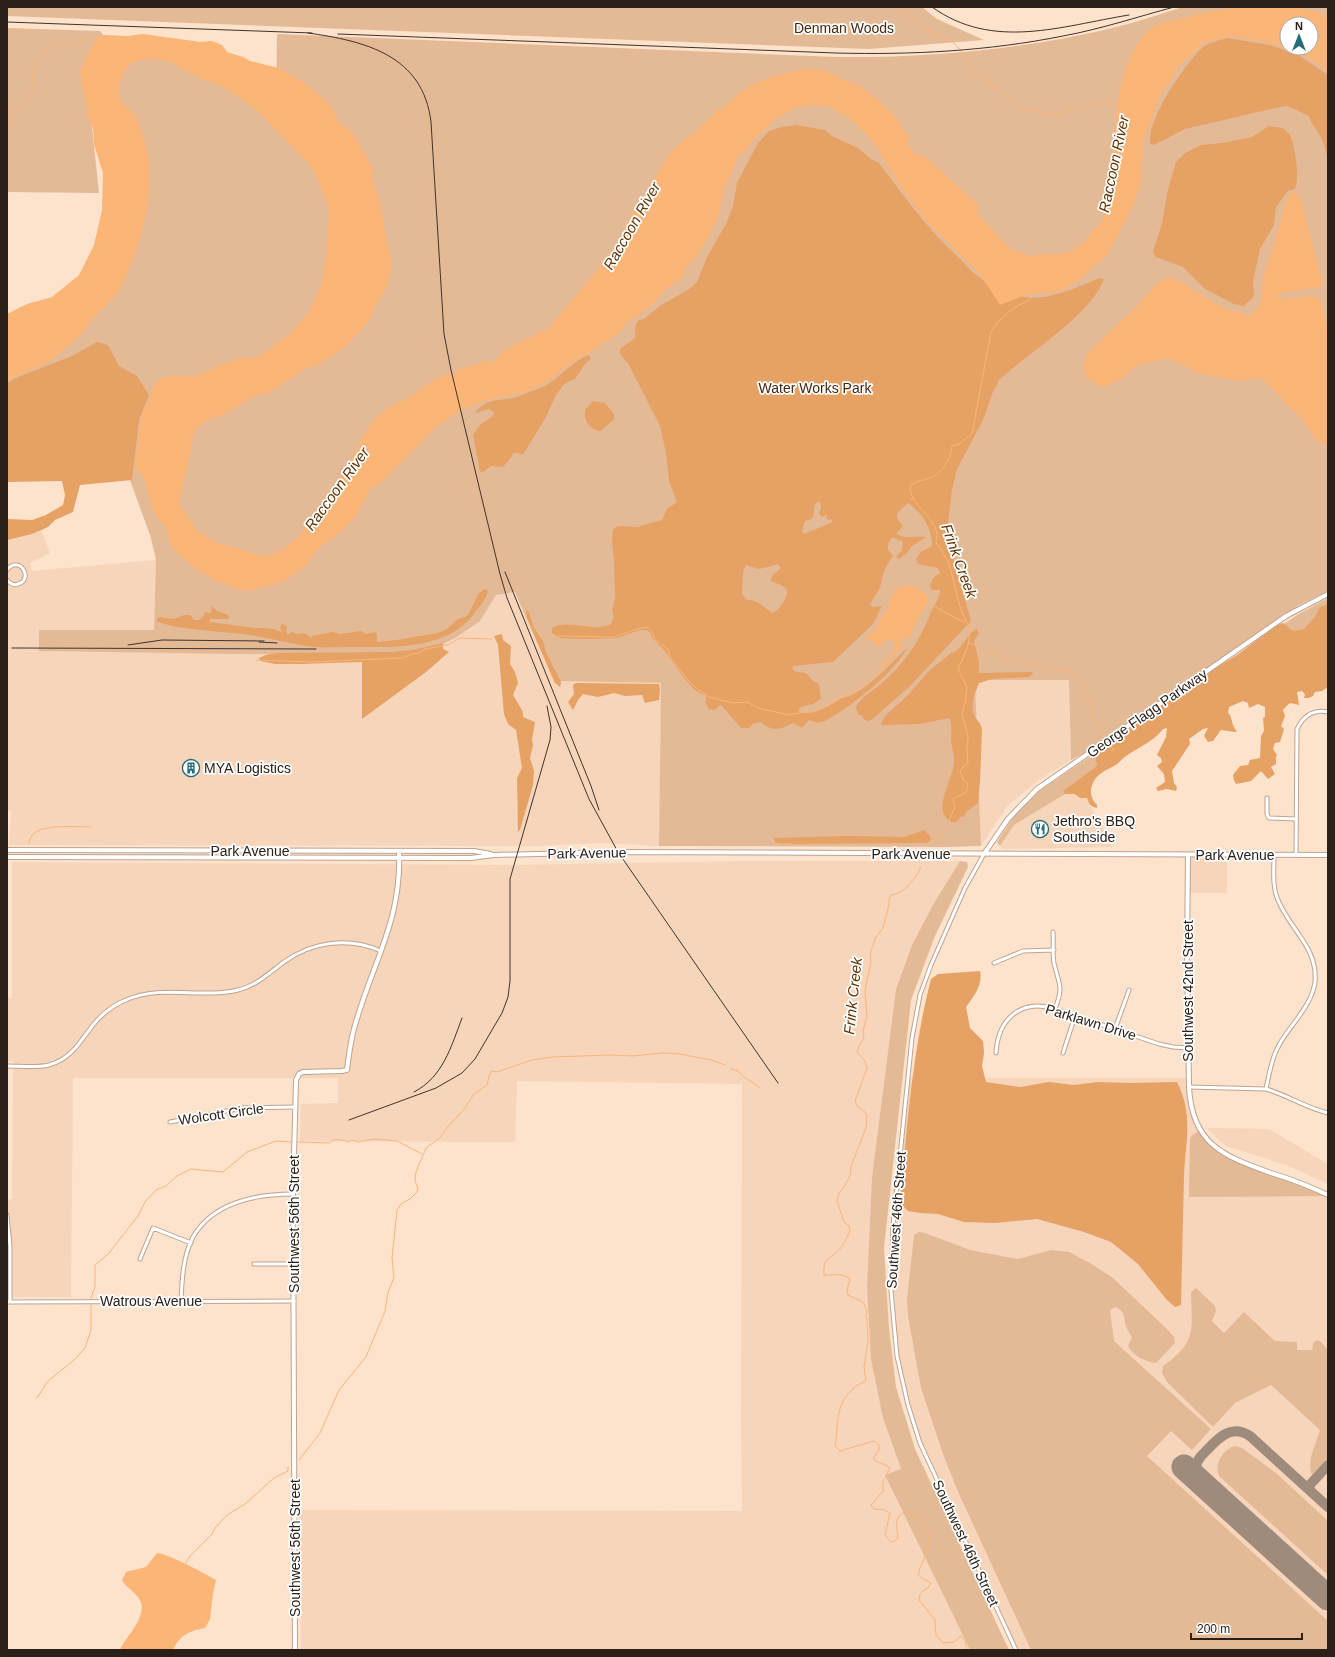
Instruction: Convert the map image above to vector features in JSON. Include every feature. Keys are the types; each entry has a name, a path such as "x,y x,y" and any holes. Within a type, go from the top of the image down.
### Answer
{"main road":[{"name":"George Flagg Parkway","path":"984,854 1008,819 1037,789 1286,616 1328,594"},
{"name":"Park Avenue","path":"7,850 474,851 493,855"},
{"name":"Southwest 56th Street","path":"295,1650 293,1194 296,1080 299,1074 303,1072 347,1070 350,1047 356,1021 395,908 399,880 399,851"},
{"name":"Park Avenue","path":"7,857 471,858 493,855 614,852 1328,855"},
{"name":"Southwest 42nd Street","path":"1188,854 1187,954 1189,1088 1191,1109 1198,1126 1209,1141 1226,1155 1240,1162 1302,1184 1328,1196"}],"street":[{"path":"7,570 11,566 18,565 23,568 25,574 24,580 19,584 12,584 7,580"},
{"path":"1296,855 1297,729 1304,718 1316,712 1328,712"},
{"path":"1267,798 1267,814 1269,818 1296,819"},
{"name":"Southwest 46th Street","path":"984,854 965,888 931,965 920,995 912,1038 894,1210 890,1269 897,1356 908,1406 920,1444 1016,1650"},
{"path":"1266,1089 1275,1054 1311,997 1315,981 1315,968 1309,950 1278,901 1274,885 1274,855"},
{"path":"1054,932 1055,964 1061,988 1060,996 1055,1009"},
{"path":"7,1066 41,1066 62,1060 74,1051 106,1012 120,1003 135,997 151,993 237,991 256,983 298,954 324,944 351,943 369,946 381,951"},
{"path":"994,963 1023,952 1054,950"},
{"path":"1115,1029 1129,990"},
{"name":"Parklawn Drive","path":"996,1053 997,1040 1001,1028 1013,1015 1032,1007 1041,1006 1055,1009 1166,1046 1189,1048"},
{"path":"1063,1053 1075,1016"},
{"path":"1189,1088 1266,1089 1284,1095 1305,1106 1328,1113"},
{"name":"Wolcott Circle","path":"170,1122 242,1108 296,1107"},
{"path":"181,1301 182,1274 191,1243 198,1229 206,1220 228,1206 248,1199 264,1196 293,1194"},
{"path":"7,1215 10,1254 8,1302"},
{"path":"140,1259 153,1228 191,1243"},
{"path":"254,1264 294,1264"},
{"name":"Watrous Avenue","path":"8,1302 294,1301"}],"shaded area":[{"path":"7,521 37,521 50,553 30,563 32,571 156,560 154,630 39,630 39,651 492,601 496,595 515,592 554,681 661,683 659,846 603,843 534,846 9,845 11,811 7,810"},
{"path":"975,680 1069,680 1071,760 1039,780 1008,805 981,846"},
{"path":"1080,785 1112,847 1002,849 1000,846 1014,825"},
{"path":"1188,855 1227,855 1227,893 1188,893"},
{"path":"742,861 960,861 934,903 912,945 896,989 872,1177 867,1287 883,1418 901,1470 886,1475 970,1650 301,1650 300,1510 742,1511 742,1084 517,1081 515,1142 300,1141 301,1104 338,1103 338,1078 73,1078 71,1297 7,1297 7,1200 12,1199 13,1061 7,1061 7,998 12,998 12,862 517,865"},
{"path":"908,1078 1189,1078 1191,1109 1205,1137 1225,1155 1328,1195 1328,1650 1019,1650 987,1588 920,1443 908,1405 897,1356 890,1269"},
{"path":"1206,1128 1269,1129 1328,1164 1328,1184 1286,1165 1226,1146"}],"green space":[{"name":"Denman Woods","path":"7,7 922,7 937,19 984,40 869,49 7,16"},
{"name":"Water Works Park","path":"1183,7 1328,7 1328,591 1299,605 1095,747 1071,760 1069,680 975,680 981,846 659,846 661,683 554,681 515,592 496,595 480,621 455,638 431,650 385,656 39,651 39,630 154,630 156,560 151,538 130,480 7,481 7,369 106,292 114,71 154,51 276,106 277,34 836,57 870,57 937,54 1004,48 1071,37 1114,28"},
{"path":"7,28 100,31 107,40 89,98 99,193 7,192"},
{"path":"1227,38 1270,45 1279,48 1279,56 1300,56 1328,75 1328,164 1323,143 1309,116 1287,106 1185,129 1154,145 1150,143 1151,132 1155,120 1168,92 1186,66 1202,48"},
{"path":"796,125 825,130 832,136 858,148 871,159 879,163 916,212 936,235 973,272 998,289 1011,294 1034,298 1053,295 1100,278 1104,279 1097,293 1073,320 999,380 992,394 984,418 957,469 952,490 947,532 948,542 971,621 909,687 870,721 865,720 861,715 858,715 856,706 859,702 891,675 912,650 940,593 940,590 932,590 930,586 933,578 940,573 938,568 918,564 916,559 921,552 932,546 932,540 928,527 922,516 913,506 908,503 897,513 897,518 903,526 896,534 907,537 926,537 912,546 907,553 899,559 896,557 902,550 903,542 892,537 888,544 888,550 893,555 884,571 880,588 870,604 872,607 882,606 873,624 833,662 793,666 792,669 796,672 806,673 813,681 819,684 821,699 813,704 801,707 798,711 803,713 814,712 859,691 867,686 908,647 902,657 883,678 859,698 825,721 818,723 809,720 802,728 793,723 784,727 773,729 761,722 753,724 749,728 741,728 721,705 714,710 709,709 705,702 706,696 695,690 685,679 664,650 652,638 650,632 640,630 617,638 560,638 552,633 552,628 558,625 566,624 597,627 611,624 614,616 612,610 615,598 612,543 613,530 620,526 637,527 662,520 667,509 677,502 669,481 666,453 660,426 628,363 621,355 620,349 635,338 636,323 639,320 644,319 661,305 688,290 697,282 707,257 726,224 733,206 737,183 758,143 769,131","holes":["820,502 821,507 819,514 822,517 827,514 826,517 828,520 833,519 831,523 804,534 802,530 805,521 812,519 815,505 816,503","778,564 781,568 772,576 771,581 785,588 787,593 784,601 773,613 758,602 747,600 742,594 743,572 746,565 759,569"]},
{"path":"1269,126 1283,128 1290,135 1294,147 1296,162 1296,184 1295,189 1288,191 1276,207 1274,225 1260,249 1253,281 1254,294 1252,299 1243,306 1234,304 1205,289 1183,267 1156,257 1153,252 1162,223 1168,189 1176,162 1185,153 1201,145 1222,143 1252,137"},
{"path":"97,342 108,345 119,366 137,376 149,395 139,420 132,480 80,485 73,512 55,520 48,527 32,534 7,540 7,519 32,520 46,515 63,505 65,495 62,481 7,482 7,383 18,377 72,356"},
{"path":"589,355 591,359 585,364 575,379 564,384 556,395 546,417 524,453 522,455 519,453 513,453 503,467 491,466 483,472 480,472 473,435 480,425 494,415 494,412 489,409 475,413 480,407 491,402 515,397 545,386 573,364"},
{"path":"593,401 605,403 614,414 614,419 601,431 591,427 585,417 586,409"},
{"path":"485,589 488,591 480,606 465,624 451,634 419,644 401,646 314,647 252,635 186,628 156,621 159,617 174,619 184,615 190,615 194,620 198,620 205,612 211,613 212,606 217,611 228,615 229,618 210,619 210,622 281,631 280,628 282,623 287,627 286,632 288,635 292,632 297,634 305,633 311,638 312,636 333,632 340,634 361,631 366,634 375,632 377,634 377,642 382,642 434,634 445,630 460,618 468,615 478,594"},
{"path":"1328,598 1328,617 1080,785 1014,825 1000,846 997,842 1012,819 1038,792 1297,615"},
{"path":"1328,604 1328,687 1322,691 1315,692 1313,696 1309,698 1304,698 1305,694 1302,691 1297,692 1299,705 1290,703 1283,710 1285,716 1281,726 1284,729 1280,742 1275,743 1273,749 1277,755 1276,764 1271,767 1275,774 1268,779 1261,771 1251,781 1236,784 1234,780 1233,775 1240,766 1248,765 1250,760 1260,758 1261,736 1264,731 1263,718 1265,717 1265,707 1258,704 1249,708 1248,703 1243,701 1229,707 1228,713 1237,731 1221,730 1213,741 1208,742 1204,736 1208,728 1203,729 1189,739 1190,744 1172,771 1174,783 1177,787 1176,791 1167,789 1158,791 1156,788 1165,782 1164,774 1157,766 1162,762 1161,758 1157,755 1166,737 1167,728 1163,729 1151,741 1126,756 1095,779 1091,787 1091,792 1097,808 1090,805 1087,798 1080,798 1075,794 1065,794 1063,791 1097,766 1094,752 1163,704 1173,699 1196,680 1237,655 1277,625 1283,623 1293,631 1304,629 1315,617 1319,608"},
{"path":"526,610 529,612 534,628 543,641 546,652 561,682 560,687 555,683 527,618"},
{"path":"976,629 979,633 974,641 979,662 979,673 1032,672 1033,674 1029,677 992,679 979,683 973,707 974,715 982,729 978,803 966,812 965,816 961,817 955,823 945,816 942,805 954,763 951,742 951,725 949,718 920,724 881,724 884,717 908,695 930,670 951,653 956,651"},
{"path":"502,634 503,640 511,646 510,664 515,672 518,683 513,695 523,712 523,717 535,722 530,758 534,771 533,785 520,830 518,832 517,778 522,768 516,730 508,724 504,714 498,645 494,636"},
{"path":"443,643 443,649 449,652 426,672 362,719 362,662 275,664 260,661 259,658 277,653 392,652 413,650"},
{"path":"576,683 659,684 659,700 645,703 642,695 625,696 614,693 598,697 583,694 573,710 568,702 574,694 573,685"},
{"path":"924,830 930,836 931,840 927,843 793,844 777,843 775,842 774,838 846,836 904,837"},
{"path":"960,861 967,862 968,867 935,936 911,1000 884,1248 889,1328 896,1387 915,1449 1009,1650 970,1650 885,1475 901,1469 883,1418 871,1359 867,1287 872,1177 896,989 912,945 934,903"},
{"path":"980,971 981,976 979,986 966,1007 970,1028 983,1041 984,1053 982,1066 986,1082 1020,1087 1049,1082 1074,1085 1098,1082 1177,1082 1182,1094 1187,1118 1181,1305 1175,1307 1167,1300 1138,1264 1111,1242 1084,1232 1037,1219 995,1223 964,1222 938,1214 908,1211 900,1203 915,1062 924,1007 931,979 938,974"},
{"path":"1201,1130 1226,1155 1328,1196 1189,1197 1190,1139 1192,1135"},
{"path":"919,1232 970,1250 1018,1259 1051,1250 1069,1252 1090,1263 1113,1278 1168,1330 1174,1337 1175,1343 1156,1363 1148,1361 1136,1356 1130,1350 1128,1346 1132,1338 1126,1327 1123,1313 1115,1307 1110,1310 1114,1341 1211,1429 1192,1450 1171,1431 1147,1456 1328,1621 1328,1650 1031,1650 959,1494 943,1454 921,1388 908,1316 907,1300 914,1235"},
{"path":"1196,1288 1215,1306 1216,1311 1212,1321 1224,1333 1244,1312 1275,1341 1297,1342 1297,1350 1312,1350 1313,1343 1317,1340 1320,1341 1328,1350 1328,1458 1312,1475 1310,1464 1312,1452 1320,1430 1271,1385 1235,1403 1213,1427 1167,1382 1162,1373 1163,1366 1182,1350 1187,1342 1192,1326 1191,1292"},
{"path":"1235,1446 1242,1448 1276,1473 1328,1521 1328,1575 1219,1476 1218,1467 1223,1454"}],"water":[{"name":"Raccoon River","path":"1248,7 1288,7 1308,10 1328,16 1328,72 1319,64 1304,56 1319,56 1319,16 1279,16 1279,46 1261,40 1231,36 1204,42 1176,69 1170,82 1161,94 1144,139 1140,187 1130,212 1107,255 1099,263 1093,266 1085,275 1062,291 1028,294 1000,305 979,273 926,221 897,181 872,140 853,121 831,107 813,105 795,108 778,117 751,142 747,150 739,155 724,189 718,217 695,259 685,268 682,278 666,289 654,303 625,324 620,332 589,353 578,358 546,382 525,392 483,401 463,409 437,426 383,481 370,489 357,515 342,531 321,546 310,558 308,564 282,582 253,590 243,591 213,579 193,567 174,550 169,540 168,530 155,515 149,499 144,476 136,470 137,449 142,414 150,399 155,384 161,378 174,376 197,376 220,365 243,358 258,357 292,332 310,311 321,286 328,239 329,215 327,202 313,170 308,163 259,112 239,97 217,84 200,78 166,60 144,59 134,62 126,68 118,86 122,105 129,109 136,117 146,146 149,164 149,193 147,211 135,255 119,291 91,321 80,336 52,359 40,366 7,380 7,314 27,304 52,297 79,275 94,245 102,210 103,173 94,144 93,128 89,120 80,72 98,37 104,35 127,36 143,34 201,42 212,41 222,45 227,52 250,61 279,68 296,77 329,103 339,123 352,132 356,138 373,170 372,177 382,211 392,266 387,286 376,304 369,321 345,347 318,365 306,368 270,393 256,395 224,414 204,422 195,430 179,503 197,531 215,542 263,556 276,553 289,545 314,519 334,489 368,428 380,414 438,378 451,375 461,369 484,362 495,361 503,351 549,328 617,246 632,213 645,199 669,154 686,138 697,131 717,110 727,105 736,96 750,86 769,78 793,71 813,69 827,71 861,87 879,101 896,118 909,138 906,145 911,147 915,155 920,155 928,159 979,206 977,213 1009,248 1033,257 1043,254 1060,254 1071,251 1084,242 1092,231 1098,226 1106,212 1111,185 1115,126 1120,89 1131,55 1140,40 1151,29 1164,23 1226,9"},
{"path":"1292,193 1295,193 1300,197 1323,285 1320,287 1279,294 1277,297 1279,299 1313,296 1317,298 1321,304 1328,331 1328,447 1316,439 1301,418 1261,378 1238,381 1196,372 1169,359 1159,359 1133,368 1122,378 1104,387 1088,379 1084,371 1084,365 1088,353 1134,309 1157,284 1164,279 1172,278 1179,281 1221,307 1249,316 1257,310 1261,303 1264,276 1285,206"},
{"path":"908,585 925,593 929,604 926,605 921,613 910,637 903,638 898,642 904,645 881,670 879,668 896,648 893,643 894,639 889,639 878,646 875,645 871,639 864,642 868,635 875,630 889,606 893,592 896,589"},
{"path":"157,1553 177,1560 216,1580 210,1619 205,1628 190,1632 182,1637 173,1650 120,1650 139,1620 142,1606 138,1597 122,1580 126,1572 146,1567"}],"waterway":[{"path":"901,7 928,30 957,45 977,75 994,88 1001,91 1012,102 1020,105 1023,109 1056,114 1091,104 1118,102"},
{"path":"7,129 13,114 34,86 33,76 36,62 45,50 60,43 82,42 93,38 99,38"},
{"path":"7,169 7,178"},
{"name":"Frink Creek","path":"936,842 948,823 955,807 953,803 954,798 966,793 968,784 963,779 960,772 968,763 968,737 962,714 967,687 958,669 968,644 969,626 960,606 952,573 943,553 936,543 937,534 935,527 914,499 910,486 916,482 933,477 937,474 945,466 950,457 952,446 959,444 972,434 991,332 1008,312 1031,299 1028,294"},
{"path":"934,606 965,622"},
{"path":"550,635 557,637 614,637 648,627 651,630 655,640 668,649 670,657 688,680 709,697 733,703 747,702 758,708 789,715 814,710 835,702 838,698 853,692 879,670"},
{"path":"256,660 312,662 402,658 419,653 425,649 448,645 460,638 492,639"},
{"path":"969,643 1006,658 1076,673 1083,683 1103,737"},
{"path":"1111,746 1114,751"},
{"path":"29,843 31,837 35,833 42,830 68,826 91,827"},
{"name":"Frink Creek","path":"921,867 916,876 905,889 891,895 883,928 876,937 870,954 871,961 865,991 867,1016 863,1031 864,1038 857,1052 865,1061 867,1068 855,1101 857,1106 865,1112 867,1116 866,1128 851,1166 850,1176 839,1193 837,1201 844,1222 849,1226 850,1231 840,1249 825,1262 824,1275 841,1275 850,1279 847,1290 848,1295 863,1302 867,1310 866,1317 868,1341 864,1367 866,1380 856,1386 844,1400 839,1414 835,1446 840,1451 874,1441 879,1445 879,1450 873,1459 890,1468 883,1482 883,1491 871,1505 874,1509 885,1510 890,1513 885,1535 891,1542 898,1538 897,1521 902,1513 914,1516 923,1522 928,1532 929,1545 918,1575 931,1583 928,1588 920,1594 919,1600 935,1620 936,1635 943,1643 954,1642 961,1636 965,1640 967,1650"},
{"path":"299,1460 320,1433 339,1390 366,1357 385,1311 388,1292 394,1278 392,1258 397,1210 401,1204 410,1199 417,1192 418,1188 415,1181 416,1172 426,1148 441,1137 444,1131 465,1108 474,1094 487,1085 492,1071 497,1072 532,1060 552,1057 611,1055 632,1056 663,1053 680,1054 711,1060 725,1065"},
{"path":"731,1069 738,1071 759,1087"},
{"path":"298,1142 329,1143 334,1140 343,1140 348,1142 352,1140 358,1142 375,1139 397,1141 422,1154"},
{"path":"91,1298 95,1287 95,1265 109,1253 138,1216 145,1202 156,1190 166,1186 177,1176 191,1169 223,1172 247,1152 276,1141 292,1142"},
{"path":"37,1398 48,1381 74,1360 85,1348 91,1330 91,1305"},
{"path":"185,1564 190,1556 212,1534 215,1528 227,1515 245,1504 274,1478 288,1471 288,1467"}],"taxiway":[{"path":"1204,1485 1197,1473 1196,1465 1198,1460 1221,1437 1237,1431 1250,1436 1328,1507"},
{"path":"1307,1488 1328,1465"}],"runway":[{"path":"1184,1467 1328,1598"}],"railway":[{"path":"932,7 955,20 979,28 1003,32 1028,32 1053,29 1129,15"},
{"path":"338,34 836,53 893,53 950,51 1035,41 1091,30 1174,7"},
{"path":"7,22 312,33"},
{"path":"308,33 350,41 370,47 388,55 404,67 416,81 426,99 431,122 444,334 451,370 507,598 589,799 618,852 778,1083"},
{"path":"505,572 591,786 599,810"},
{"path":"128,645 162,640 264,641"},
{"path":"259,642 277,643"},
{"path":"12,648 316,649"},
{"path":"349,1120 436,1088 462,1073 475,1059 502,1013 508,997 510,981 510,879 550,740 551,727 547,706"},
{"path":"414,1092 424,1086 439,1070 450,1050 462,1018"}],"place":[{"name":"MYA Logistics","path":"191,768"},
{"name":"Jethro's BBQ Southside","path":"1040,829"}]}
